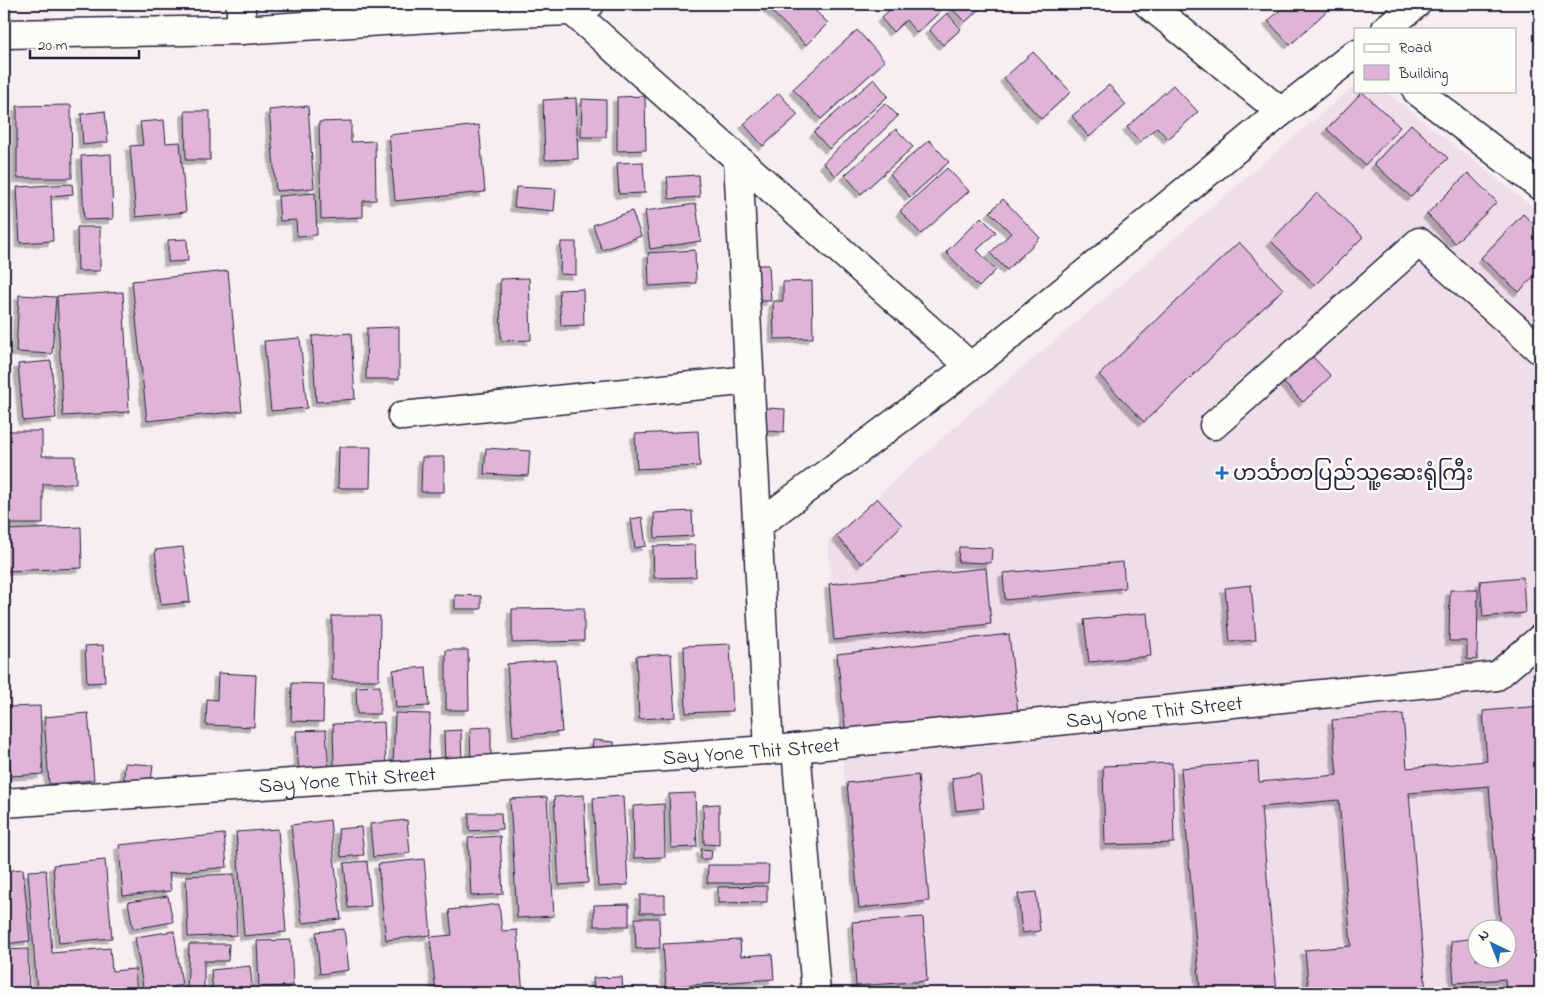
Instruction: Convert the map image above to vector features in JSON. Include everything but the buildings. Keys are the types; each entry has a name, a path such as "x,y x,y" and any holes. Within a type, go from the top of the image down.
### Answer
{"street":[{"path":"1148,4 1281,112"},
{"path":"1387,28 1416,4"},
{"path":"4,34 241,17 581,7 738,160 970,366"},
{"path":"758,525 970,366 1281,112 1354,55"},
{"path":"1418,92 1540,186"},
{"path":"738,160 769,750"},
{"path":"1214,425 1419,242 1540,350"},
{"path":"402,416 750,380"},
{"name":"Say Yone Thit Street","path":"4,803 796,748 1497,676 1540,639"},
{"path":"796,748 816,993"}],"shaded area":[{"name":"ဟင်္သာတပြည်သူ့ဆေးရုံကြီး","path":"1354,86 1354,92 1386,92 1540,213 1540,993 859,993 828,541 979,405"}],"place":[{"name":"ဟင်္သာတပြည်သူ့ဆေးရုံကြီး","path":"1222,473"}]}
